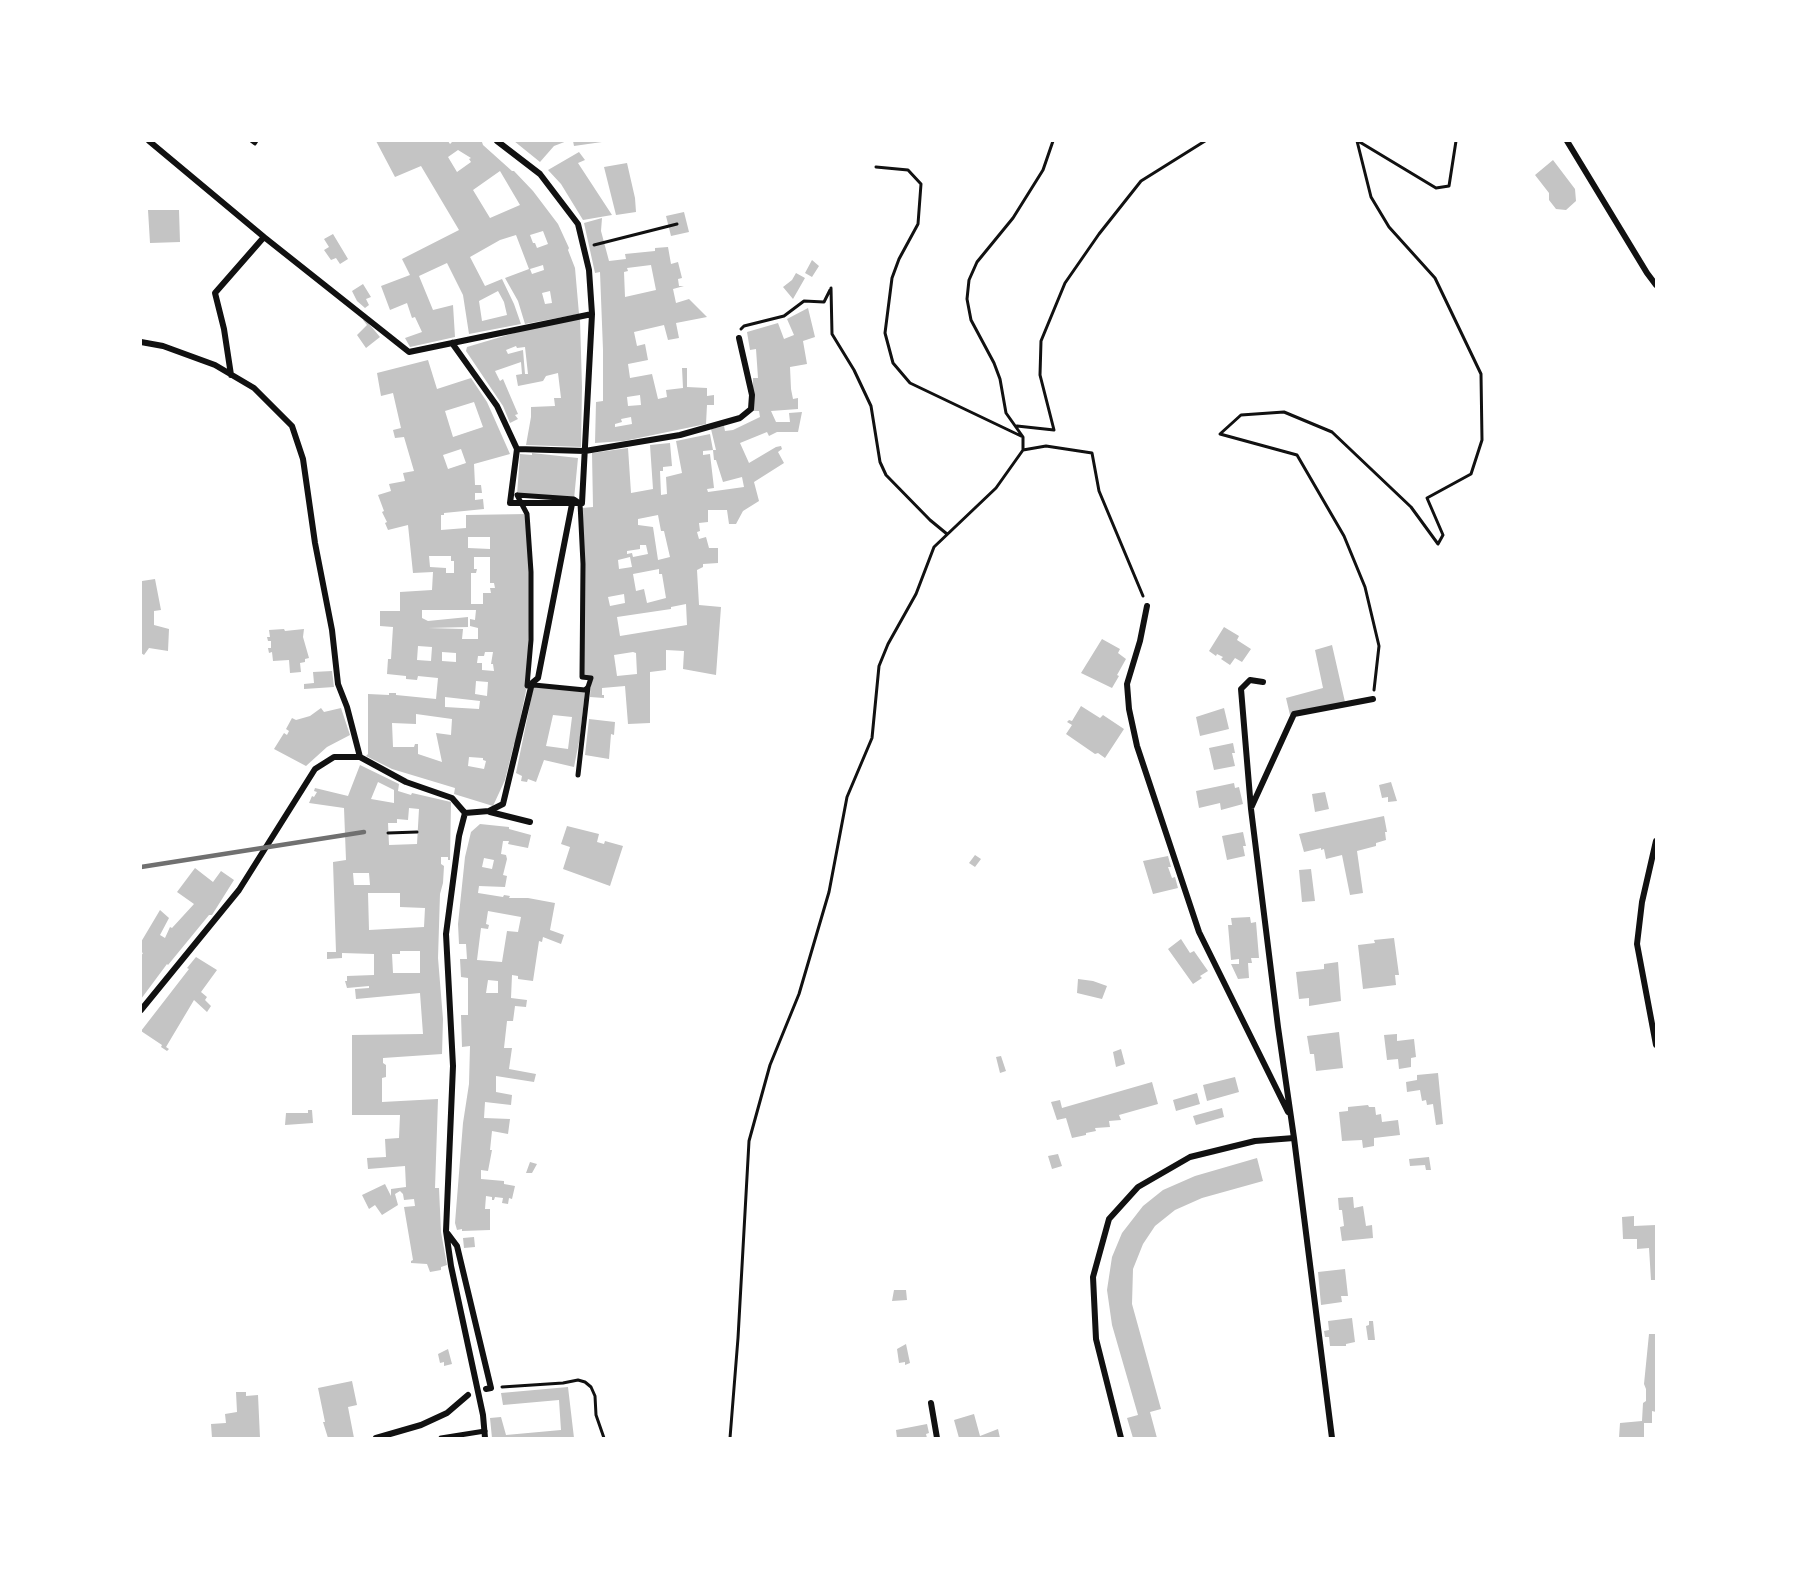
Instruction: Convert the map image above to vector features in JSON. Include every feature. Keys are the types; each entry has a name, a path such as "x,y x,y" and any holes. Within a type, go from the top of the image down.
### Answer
{"street":[{"path":"149,141 264,237 409,351 592,315"},
{"path":"497,141 540,174 578,224 589,270 592,315 580,503 582,678 591,678 578,775"},
{"path":"1567,141 1656,285"},
{"path":"231,375 224,329 215,293 264,237"},
{"path":"517,450 585,451 680,435 740,418 751,410 752,395 739,338"},
{"path":"141,342 163,346 215,365 254,388 292,426 303,459 315,543 332,630 338,684 347,707 360,758"},
{"path":"452,343 497,406 517,450 510,503 580,503"},
{"path":"580,503 574,499 517,495 527,514 531,572 531,640 527,687 585,690 588,687"},
{"path":"489,812 503,804 531,686 538,678 572,504"},
{"path":"1147,606 1140,641 1126,684 1137,746 1199,932 1291,1118"},
{"path":"1263,682 1250,680 1241,689 1251,809 1332,1438"},
{"path":"1251,809 1294,714 1373,699"},
{"path":"141,1010 239,890 315,769 334,756 360,758 406,782 452,798 465,813"},
{"path":"465,813 489,812 530,822"},
{"path":"441,1438 485,1434 446,1231 453,1066 446,934 459,836 465,813"},
{"path":"1656,841 1642,902 1637,944 1656,1044"},
{"path":"1121,1438 1096,1339 1093,1277 1109,1219 1138,1187 1190,1156 1255,1141 1294,1138"},
{"path":"446,1231 457,1246 489,1388"},
{"path":"376,1438 421,1425 447,1413 468,1395"},
{"path":"931,1403 937,1438"}],"path":[{"path":"251,141 255,144 257,141"},
{"path":"730,1438 749,1141 770,1065 799,994 829,892 847,797 872,738 879,666 888,644 916,594 934,547 996,488 1023,450 1023,437 1006,412 1000,379 971,320 967,299 969,280 977,261 1013,218 1043,170 1053,141"},
{"path":"1017,426 1054,430 1040,375 1041,341 1065,282 1141,181 1205,141"},
{"path":"1358,141 1436,188 1449,186 1456,141"},
{"path":"1358,141 1371,197 1389,227 1436,278 1481,374 1482,440 1471,474 1427,498 1443,535 1438,544 1411,507 1332,432 1284,412 1241,415 1220,434 1297,455 1344,536 1365,586 1379,646 1373,699"},
{"path":"876,166 908,170 921,184 918,224 899,259 890,290 885,333 893,363 910,383 1023,437"},
{"path":"583,247 677,224"},
{"path":"739,338 739,331 744,326 784,316 804,301 824,302 831,288 832,334 854,370 871,406 883,469 886,475 930,520 947,534"},
{"path":"1023,450 1046,446 1092,453 1099,491 1147,606"},
{"path":"388,833 417,832"},
{"path":"489,1388 578,1380 585,1382 591,1387 595,1396 596,1415 604,1438"}],"building":[{"path":"376,141 448,141 450,144 453,141 482,142 533,191 558,224 575,268 579,314 525,324 518,301 505,278 529,269 516,235 500,240 470,257 485,286 502,279 521,324 469,334 463,295 447,263 419,276 433,310 453,305 455,337 410,347 405,338 422,332 415,317 412,318 407,303 390,310 381,286 410,275 402,259 459,230 421,166 395,177","holes":["458,150 471,158 469,159 471,162 457,172 448,157","500,171 520,205 490,218 473,190","543,231 548,244 537,248 530,235","543,265 544,270 532,274 530,269","498,291 507,315 482,321 479,301","550,291 552,303 545,304 542,293"]},
{"path":"514,141 567,141 554,146 540,162"},
{"path":"573,141 602,141 602,142 574,146"},
{"path":"579,152 585,160 578,163 612,215 583,220 561,184 548,170"},
{"path":"1553,160 1575,189 1576,201 1566,210 1556,209 1549,200 1549,193 1535,175"},
{"path":"627,163 636,212 616,215 604,167"},
{"path":"148,210 179,210 180,242 150,243"},
{"path":"684,212 689,232 671,236 666,216"},
{"path":"602,218 601,231 609,261 626,259 625,254 655,251 655,248 668,247 671,264 678,262 682,278 678,279 679,286 684,286 673,289 676,303 689,299 707,317 676,323 679,338 668,340 664,325 634,332 637,346 645,344 648,360 628,364 630,378 652,374 658,399 667,397 666,390 683,388 682,368 687,368 687,387 707,388 707,396 714,395 714,405 707,405 706,424 624,441 595,443 596,402 603,401 600,272 595,273 584,223","holes":["651,265 656,290 625,297 624,272 628,271 627,268","640,395 641,405 628,406 627,397","631,417 632,424 615,427 615,424 622,422 621,419"]},
{"path":"333,234 348,259 340,264 336,258 331,260 324,250 329,247 324,239"},
{"path":"812,260 819,266 812,277 805,273"},
{"path":"796,273 805,278 793,299 783,287 792,280"},
{"path":"363,284 371,297 366,299 369,305 365,308 357,301 352,291"},
{"path":"808,308 815,337 803,341 807,364 790,367 791,389 793,399 798,398 798,409 771,411 776,422 790,422 789,413 802,412 798,432 777,432 769,436 767,432 740,443 749,463 781,446 782,449 778,452 784,463 754,482 759,501 743,511 736,524 729,524 727,510 708,510 708,522 699,523 700,531 697,532 699,539 706,537 709,548 718,548 718,563 703,564 703,567 697,570 699,605 721,607 716,675 683,669 684,651 666,650 666,670 650,672 650,723 628,724 625,686 602,688 604,698 590,697 591,678 582,677 582,508 593,507 592,453 628,448 631,493 653,489 650,445 670,443 672,466 663,467 663,471 660,471 661,495 667,494 666,477 682,473 676,441 710,434 713,450 716,450 711,429 724,426 725,431 733,430 760,417 759,411 753,411 753,378 758,378 756,349 750,350 747,332 778,323 784,339 794,335 787,319","holes":["713,450 714,460 716,460 723,482 742,477 744,487 708,492 707,489 714,488 710,454 703,455 703,451","658,515 670,557 658,560 653,527 638,525 638,519","640,545 646,545 648,554 633,557 632,553 627,554 627,551 640,549","630,557 632,567 619,569 618,560","659,569 666,598 647,603 644,589 636,591 633,574","624,594 625,603 610,606 608,597","686,604 687,625 620,636 617,617 671,609 671,607","636,653 637,674 617,676 614,655"]},
{"path":"365,319 380,337 366,348 357,335 367,325 363,320"},
{"path":"580,319 581,447 526,445 531,407 555,406 554,398 561,398 558,373 546,376 543,381 518,386 516,375 522,374 521,362 495,371 500,381 503,379 518,414 515,415 518,419 510,423 503,406 466,351 467,347 521,331","holes":["516,346 517,348 525,347 528,374 525,374 523,350 508,354 506,350"]},
{"path":"428,360 437,389 471,378 487,402 510,454 474,464 475,485 481,485 482,493 475,493 475,500 483,499 484,509 444,513 441,515 441,530 466,528 466,515 527,514 531,572 527,686 505,780 493,806 454,794 455,788 392,769 366,756 368,754 368,694 396,693 396,695 436,699 438,678 418,676 417,680 387,674 388,659 391,659 393,627 380,626 380,611 400,611 400,592 432,590 433,572 413,573 408,525 388,530 385,523 387,522 378,495 391,491 389,484 405,481 403,473 414,471 404,437 395,438 393,430 401,428 393,393 381,396 377,373","holes":["474,402 483,427 453,437 445,411","461,449 466,463 448,469 443,455","468,537 490,537 490,549 468,548","429,556 451,556 451,561 454,561 454,573 446,573 446,568 430,567","474,557 490,557 490,583 494,583 495,588 490,588 491,593 483,593 483,604 471,604 471,573 476,573","422,610 476,610 475,620 470,619 470,626 478,628 478,639 462,639 463,629 428,628 468,627 468,617 428,621 422,618","418,646 432,647 431,661 417,660","442,652 456,653 456,662 442,661","485,652 493,652 491,664 493,664 494,671 482,670 482,663 477,663 478,656 484,656","476,681 488,682 487,696 475,694","445,697 480,701 479,709 445,707","416,714 452,719 451,735 436,733 442,762 418,754 418,744 414,747 393,747 392,723 416,724","469,757 483,758 486,761 484,769 468,766"]},
{"path":"532,453 578,458 574,499 517,495 520,454 532,455"},
{"path":"155,579 161,610 154,611 154,625 169,629 168,651 149,648 144,655 141,653 142,581"},
{"path":"1224,627 1239,636 1237,640 1251,649 1242,662 1235,658 1230,665 1221,659 1223,657 1217,654 1216,656 1209,651"},
{"path":"284,629 285,631 304,629 303,637 309,658 300,663 301,672 290,673 289,660 273,661 272,652 269,653 268,648 271,648 271,641 268,641 267,637 270,637 269,630"},
{"path":"1102,639 1120,649 1118,653 1126,659 1112,688 1081,673"},
{"path":"1332,645 1345,702 1290,715 1286,698 1323,688 1315,650"},
{"path":"332,671 334,687 304,689 304,684 314,683 313,672"},
{"path":"534,685 585,690 574,767 544,760 536,782 528,779 527,782 521,781 522,776 516,773","holes":["553,715 572,717 568,749 546,746"]},
{"path":"1081,706 1100,718 1103,715 1124,729 1105,758 1098,753 1095,754 1066,734 1072,725 1067,722 1072,721"},
{"path":"321,708 324,712 341,708 350,735 327,747 306,766 274,749 284,733 287,735 289,731 286,729 292,718 296,720 310,716"},
{"path":"1224,708 1229,729 1200,736 1196,717"},
{"path":"589,719 615,722 614,735 611,734 609,759 585,755"},
{"path":"1233,743 1235,753 1232,753 1235,766 1214,770 1209,748"},
{"path":"360,765 399,784 398,791 451,802 450,860 448,857 441,857 441,864 444,866 440,894 438,958 443,1019 442,1054 383,1058 383,1063 386,1065 386,1077 382,1078 382,1102 438,1099 435,1188 439,1188 441,1232 447,1265 441,1267 441,1270 430,1272 427,1264 411,1263 413,1260 404,1207 415,1206 414,1199 404,1200 400,1191 395,1194 398,1205 382,1215 375,1205 369,1209 362,1195 385,1184 391,1196 391,1189 406,1187 405,1166 368,1169 367,1158 386,1157 385,1139 399,1138 400,1115 352,1115 352,1035 423,1034 420,993 356,999 355,989 369,988 369,986 347,988 345,981 347,981 347,976 374,975 374,954 342,953 342,958 327,959 327,952 336,952 333,862 346,860 344,808 309,803 317,792 314,791 315,788 348,796","holes":["378,782 394,790 394,803 371,799","409,808 419,809 417,844 389,845 388,823 397,823 397,819 408,820","353,873 369,873 370,885 354,885","368,893 400,893 400,907 425,908 424,927 369,930","400,951 420,951 420,973 393,973 392,954 400,954"]},
{"path":"1391,782 1397,801 1388,802 1388,797 1382,798 1379,785"},
{"path":"1234,783 1235,788 1239,787 1243,804 1221,810 1220,803 1199,808 1196,791"},
{"path":"1325,792 1329,809 1315,812 1312,794"},
{"path":"1384,816 1386,840 1376,843 1376,846 1357,851 1363,893 1350,895 1342,855 1326,859 1324,849 1321,850 1321,848 1304,852 1299,834"},
{"path":"480,824 509,827 509,829 531,835 528,848 503,841 501,854 506,855 507,859 503,875 507,876 505,887 479,886 478,893 555,903 550,930 564,935 561,944 543,937 542,942 539,941 533,981 518,979 518,976 512,975 511,998 527,1000 526,1007 515,1006 513,1021 507,1021 504,1048 512,1048 509,1069 536,1074 534,1082 496,1076 496,1092 512,1095 511,1105 485,1102 484,1118 510,1119 508,1134 492,1131 490,1150 492,1150 488,1171 481,1170 481,1179 504,1181 504,1184 515,1186 512,1199 509,1198 508,1204 502,1203 503,1198 495,1197 492,1200 492,1197 486,1196 485,1209 490,1209 490,1230 462,1231 462,1229 457,1230 455,1223 463,1123 469,1084 470,1046 462,1047 461,1015 468,1015 468,978 461,977 460,959 467,959 466,944 459,944 458,924 465,857 471,832","holes":["484,858 494,860 492,869 482,867","488,911 521,917 518,932 507,931 502,962 477,960 481,928 488,929 489,925 486,924","488,980 498,981 498,993 486,993"]},
{"path":"567,826 599,834 597,842 604,844 605,841 623,846 610,886 563,869 570,847 561,844"},
{"path":"1243,832 1246,846 1243,846 1245,856 1227,860 1222,836"},
{"path":"975,855 981,859 975,867 969,863"},
{"path":"1168,856 1171,867 1168,867 1172,878 1175,877 1178,888 1153,894 1143,861"},
{"path":"195,868 213,882 221,871 234,880 212,915 209,915 167,964 141,999 141,956 143,953 141,942 160,910 169,918 160,935 165,938 170,927 172,928 194,904 177,892"},
{"path":"1311,869 1315,901 1302,902 1299,870"},
{"path":"1250,917 1251,923 1256,922 1259,958 1251,958 1252,963 1248,963 1249,978 1238,979 1231,964 1239,964 1239,959 1231,960 1228,925 1232,925 1231,918"},
{"path":"1394,938 1399,975 1395,975 1396,985 1363,989 1358,945 1375,943 1374,940"},
{"path":"1181,939 1190,953 1194,951 1208,971 1193,984 1168,949"},
{"path":"196,957 217,970 201,992 207,997 205,1000 211,1006 207,1012 194,1000 166,1047 169,1049 167,1051 141,1031"},
{"path":"1338,962 1341,1001 1309,1006 1309,998 1299,999 1296,972 1324,969 1324,964"},
{"path":"1078,979 1107,986 1102,999 1077,993"},
{"path":"1339,1032 1343,1068 1316,1071 1314,1054 1310,1054 1307,1036"},
{"path":"1397,1034 1397,1041 1414,1039 1416,1057 1411,1058 1411,1067 1399,1069 1398,1059 1387,1060 1384,1035"},
{"path":"1121,1049 1125,1064 1116,1067 1113,1052"},
{"path":"1001,1056 1006,1071 1000,1073 996,1057"},
{"path":"1438,1073 1443,1124 1436,1125 1433,1104 1427,1105 1426,1100 1422,1101 1420,1090 1407,1092 1406,1082 1417,1080 1417,1075"},
{"path":"1235,1077 1239,1092 1207,1101 1203,1085"},
{"path":"1152,1082 1158,1104 1119,1115 1121,1120 1109,1121 1110,1127 1095,1128 1096,1131 1072,1138 1066,1118 1057,1120 1051,1102 1060,1100 1062,1108"},
{"path":"1197,1093 1200,1104 1176,1111 1173,1100"},
{"path":"1368,1105 1375,1107 1376,1115 1381,1114 1382,1122 1398,1120 1400,1135 1374,1138 1374,1146 1363,1148 1362,1140 1342,1141 1339,1112 1348,1111 1348,1107"},
{"path":"1222,1108 1224,1117 1196,1125 1193,1116"},
{"path":"308,1110 312,1110 313,1123 285,1125 286,1113 308,1113"},
{"path":"1058,1154 1062,1166 1052,1169 1048,1156"},
{"path":"1429,1157 1431,1170 1426,1170 1425,1165 1410,1166 1409,1159"},
{"path":"1257,1158 1263,1181 1202,1198 1175,1210 1155,1226 1143,1244 1133,1269 1132,1304 1161,1409 1150,1412 1157,1438 1133,1438 1127,1418 1138,1415 1112,1325 1107,1290 1112,1257 1122,1233 1143,1206 1163,1190 1195,1176"},
{"path":"530,1162 537,1164 532,1173 526,1173"},
{"path":"1353,1197 1354,1208 1363,1206 1366,1226 1372,1225 1373,1238 1342,1241 1340,1227 1344,1226 1338,1198"},
{"path":"1634,1216 1634,1226 1656,1225 1656,1280 1651,1280 1649,1248 1637,1249 1637,1239 1623,1239 1622,1217"},
{"path":"474,1237 475,1247 464,1248 463,1238"},
{"path":"1345,1269 1348,1296 1341,1296 1342,1302 1321,1305 1318,1272"},
{"path":"894,1290 906,1290 907,1300 892,1301"},
{"path":"1352,1318 1355,1342 1346,1344 1346,1346 1330,1346 1329,1337 1325,1337 1324,1331 1329,1330 1328,1321"},
{"path":"1369,1321 1373,1321 1375,1340 1368,1340 1366,1326 1369,1325"},
{"path":"1649,1334 1656,1334 1656,1412 1652,1411 1652,1423 1644,1423 1644,1438 1619,1438 1620,1423 1642,1421 1643,1403 1646,1401 1644,1384"},
{"path":"906,1344 910,1363 905,1365 905,1362 899,1363 897,1349"},
{"path":"448,1349 452,1364 444,1366 444,1362 440,1363 438,1354"},
{"path":"352,1381 357,1405 348,1407 354,1438 328,1438 318,1388"},
{"path":"568,1387 574,1438 492,1438 490,1418 501,1417 506,1435 561,1430 559,1400 503,1405 501,1393"},
{"path":"236,1392 246,1392 246,1396 258,1395 260,1438 212,1438 211,1424 226,1423 225,1414 237,1412"},
{"path":"974,1414 980,1436 998,1429 1000,1438 959,1438 954,1420"},
{"path":"927,1424 929,1433 926,1434 927,1438 897,1438 896,1430"}],"railway":[{"path":"141,867 364,832"}]}
